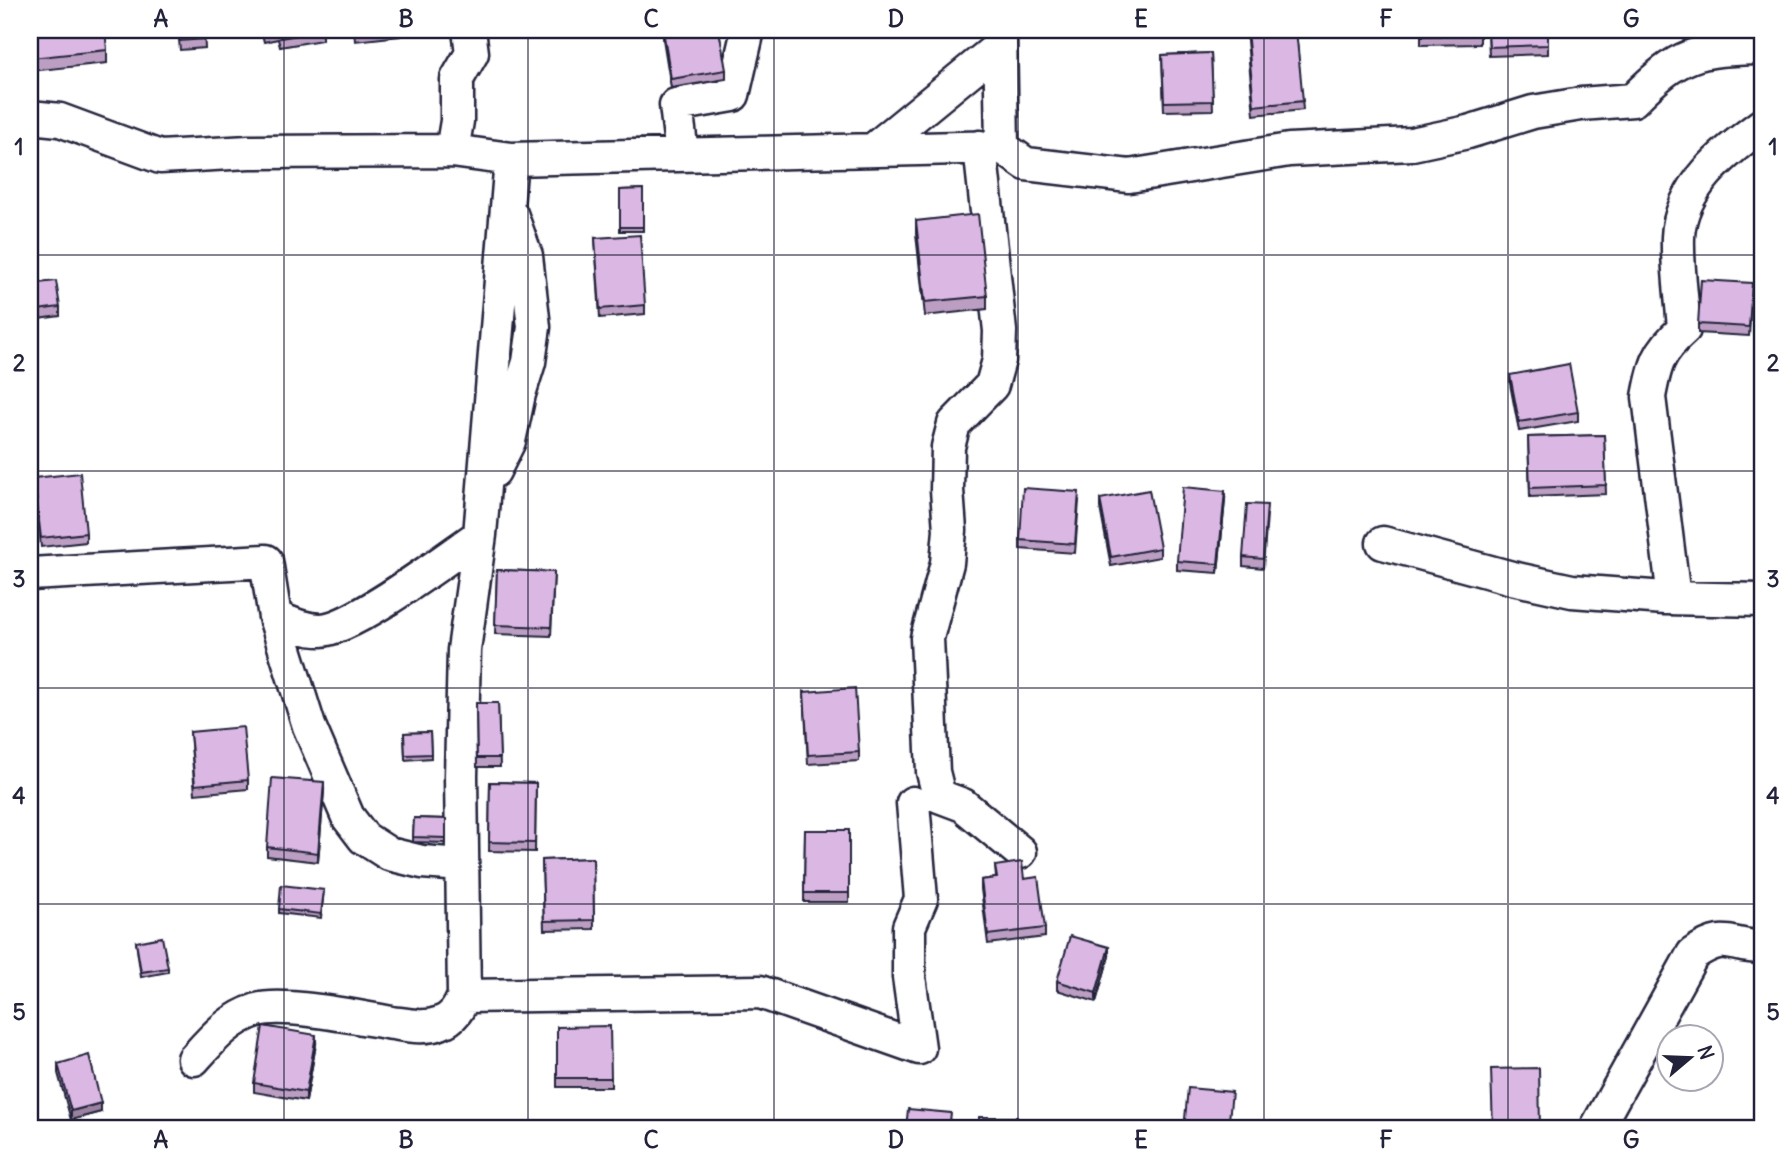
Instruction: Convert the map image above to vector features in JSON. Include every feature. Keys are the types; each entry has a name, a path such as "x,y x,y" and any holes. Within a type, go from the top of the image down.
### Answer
{"street":[{"path":"452,151 457,121 457,79 472,52 469,30"},
{"path":"682,154 676,105 733,95 748,30"},
{"path":"873,149 1000,38"},
{"path":"1000,38 991,147 999,360 992,385 954,424 948,447 950,530 947,563 927,638 933,772 939,796 963,805 1020,852"},
{"path":"30,117 60,120 160,158 249,152 452,151 511,159 991,147 1026,163 1129,176 1289,150 1412,144 1468,132 1533,112 1581,104 1633,100 1656,77 1682,59 1718,49 1762,48"},
{"path":"1674,598 1649,397 1654,371 1665,346 1684,329 1678,236 1684,207 1702,178 1732,147 1762,125"},
{"path":"194,1059 236,1018 261,1009 287,1008 415,1027 440,1023 457,1013 464,996 461,776 464,650 480,535 511,159"},
{"path":"275,617 301,627 324,630 347,622 382,602 480,535"},
{"path":"1383,543 1512,578 1572,591 1674,598 1762,600"},
{"path":"30,575 266,561 275,617 309,726 348,817 364,838 389,855 422,862 463,865"},
{"path":"464,996 760,992 919,1048 908,977 909,927 920,899 913,803"},
{"path":"1596,1129 1617,1116 1693,954 1710,942 1733,942 1762,947"}],"building":[{"path":"30,30 105,30 107,50 31,58"},
{"path":"179,30 204,30 205,39 180,41"},
{"path":"278,30 322,30 322,31 280,38"},
{"path":"663,30 719,30 726,70 671,79"},
{"path":"1247,30 1296,30 1303,101 1254,106"},
{"path":"1421,30 1480,30 1480,35 1421,36"},
{"path":"1488,30 1548,30 1548,45 1489,47"},
{"path":"1211,53 1213,101 1164,102 1162,55"},
{"path":"643,189 643,227 620,227 620,190"},
{"path":"978,214 987,296 925,302 916,221"},
{"path":"640,235 645,305 600,309 595,238"},
{"path":"1701,280 1752,283 1749,327 1698,324"},
{"path":"56,281 60,307 30,311 30,284"},
{"path":"1569,364 1578,412 1519,422 1510,375"},
{"path":"1604,435 1606,485 1530,488 1528,437"},
{"path":"80,473 86,533 41,538 34,478"},
{"path":"1183,487 1225,491 1218,564 1177,561"},
{"path":"1023,488 1079,492 1075,544 1020,540"},
{"path":"1149,490 1160,548 1111,557 1100,499"},
{"path":"1247,504 1267,505 1263,559 1243,557"},
{"path":"497,570 554,572 551,627 495,625"},
{"path":"855,688 859,752 808,755 804,692"},
{"path":"476,703 498,703 500,758 477,758"},
{"path":"243,727 248,780 195,785 190,732"},
{"path":"430,732 431,754 405,755 404,733"},
{"path":"272,778 324,782 318,853 267,847"},
{"path":"490,782 536,783 535,843 489,842"},
{"path":"414,818 446,819 446,838 413,837"},
{"path":"805,830 849,830 849,893 804,893"},
{"path":"593,858 594,920 544,921 542,860"},
{"path":"1022,862 1024,879 1038,877 1045,928 988,935 981,880 997,878 995,866"},
{"path":"281,885 324,890 321,914 279,909"},
{"path":"1070,936 1109,947 1096,993 1057,981"},
{"path":"162,937 168,968 141,972 136,942"},
{"path":"263,1026 316,1035 306,1092 254,1083"},
{"path":"610,1026 611,1078 557,1078 557,1027"},
{"path":"89,1055 101,1103 71,1111 58,1064"},
{"path":"1539,1068 1540,1129 1493,1129 1491,1069"},
{"path":"1188,1088 1232,1092 1228,1129 1184,1129"},
{"path":"908,1109 951,1113 949,1129 906,1129"},
{"path":"979,1117 1017,1117 1017,1129 979,1129"}]}
